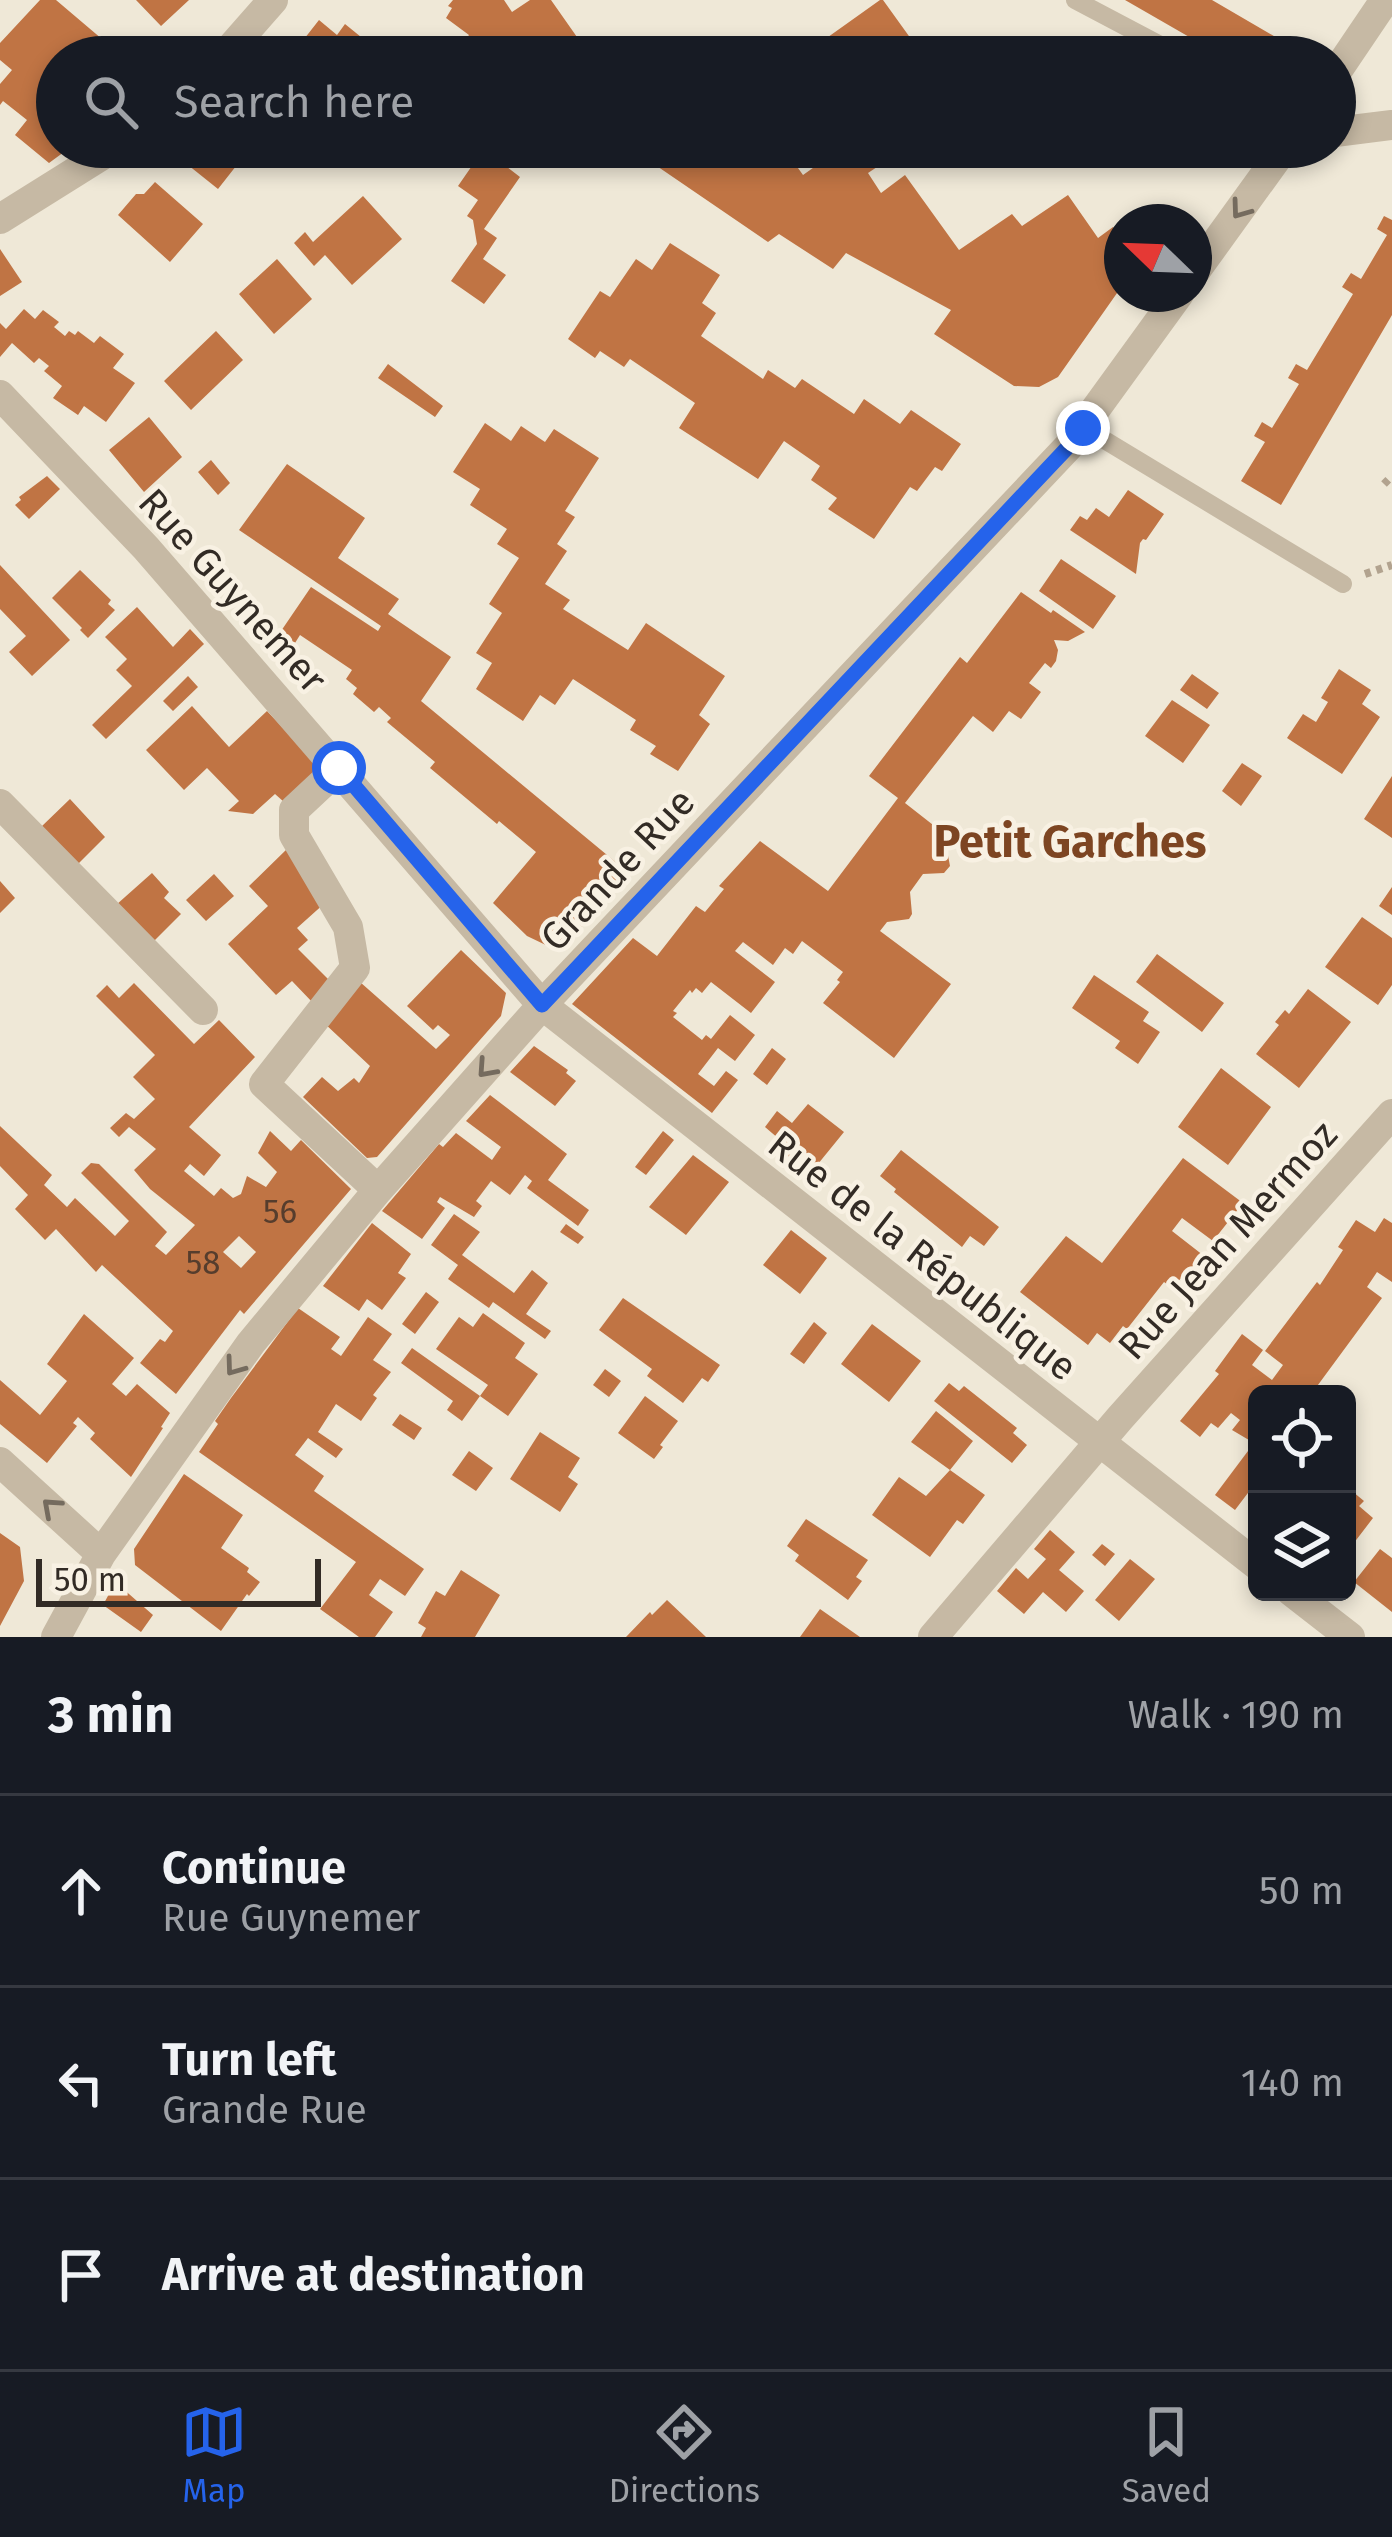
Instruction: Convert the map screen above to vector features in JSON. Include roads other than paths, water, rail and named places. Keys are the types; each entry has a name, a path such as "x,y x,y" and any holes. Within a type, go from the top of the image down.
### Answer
{"street":[{"path":"241,36 273,0"},
{"path":"1356,43 1385,0"},
{"path":"1356,129 1392,125"},
{"path":"0,219 82,168"},
{"path":"1212,248 1270,168"},
{"name":"Grande Rue","path":"56,1637 101,1554 251,1343 378,1190 542,1005 1052,464 1166,312"},
{"name":"Rue Guynemer","path":"0,395 146,548 542,1005"},
{"path":"339,768 293,810 295,835 348,927 355,968 264,1084 378,1190"},
{"path":"0,804 203,1010"},
{"name":"Rue de la République","path":"542,1005 1248,1558"},
{"name":"Rue Jean Mermoz","path":"933,1637 1098,1443 1392,1114"},
{"path":"0,1462 101,1554"},
{"path":"1304,1601 1350,1637"}],"lane":[{"path":"1076,0 1144,36"},
{"path":"1083,428 1343,584"}],"district":[{"name":"Petit Garches","path":"1070,841"}]}
